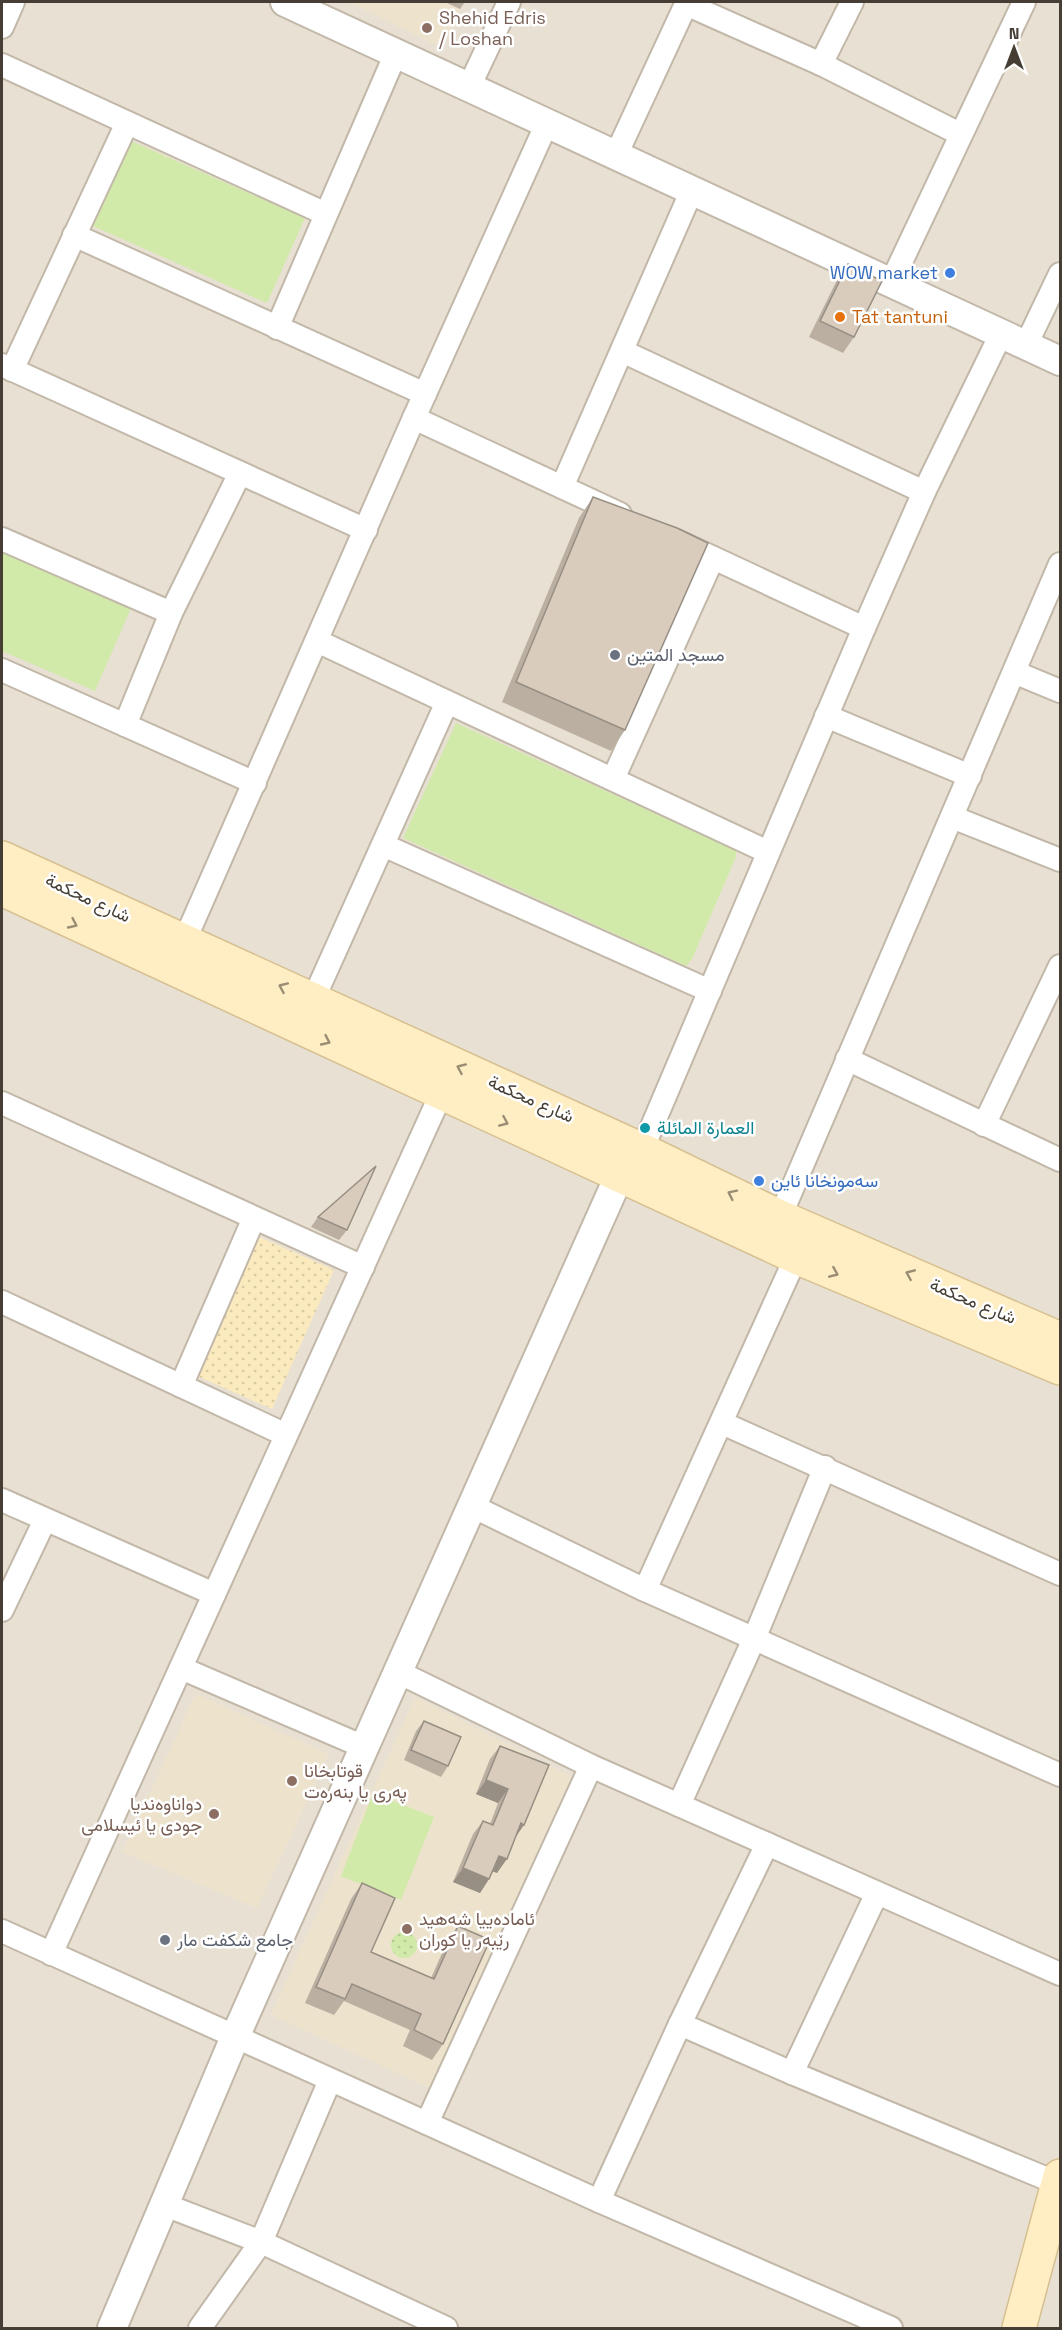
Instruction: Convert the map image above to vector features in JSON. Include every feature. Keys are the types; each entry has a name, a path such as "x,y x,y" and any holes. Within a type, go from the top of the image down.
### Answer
{"main road":[{"name":"شارع محكمة","path":"2,858 37,891 441,1094 620,1174 796,1257 1060,1368"},
{"name":"شارع محكمة","path":"2,889 37,891 184,942 642,1150 780,1217 1060,1339"},
{"path":"1019,2328 1059,2180"},
{"path":"1040,2328 1060,2250"}],"street":[{"path":"2,27 13,2"},
{"path":"285,2 1060,361"},
{"path":"469,87 509,2"},
{"path":"821,64 852,2"},
{"path":"891,283 1024,2"},
{"path":"616,155 687,3 821,64 960,134"},
{"path":"277,328 396,53"},
{"path":"2,65 326,214"},
{"path":"127,123 74,235 7,367 366,530"},
{"path":"184,942 414,418 547,123"},
{"path":"562,487 692,190"},
{"path":"74,235 425,394"},
{"path":"642,1150 826,716 924,492 1014,340 1060,274"},
{"path":"622,351 924,492"},
{"path":"414,418 637,522"},
{"path":"125,725 171,613 240,473"},
{"path":"659,532 864,628"},
{"path":"2,539 171,613"},
{"path":"613,779 713,558"},
{"path":"780,1217 1060,564"},
{"path":"317,641 768,852"},
{"path":"2,670 255,783"},
{"path":"1014,672 1060,691"},
{"path":"313,1000 447,702"},
{"path":"826,716 970,776"},
{"path":"952,818 1060,860"},
{"path":"383,845 710,991"},
{"path":"984,1125 1052,1007 1060,966"},
{"path":"847,1059 1060,1160"},
{"path":"51,1954 441,1094"},
{"path":"2,1103 363,1267"},
{"path":"112,2328 235,2037 620,1174"},
{"path":"181,1386 254,1218"},
{"path":"645,1590 796,1257"},
{"path":"2,1302 286,1435"},
{"path":"722,1423 825,1467 1060,1574"},
{"path":"679,1805 754,1639 825,1467"},
{"path":"2,1500 214,1594"},
{"path":"472,1506 645,1590 1060,1775"},
{"path":"2,1610 45,1520"},
{"path":"181,1668 364,1747"},
{"path":"398,1672 591,1766 1060,1974"},
{"path":"426,2123 591,1766"},
{"path":"599,2201 680,2024 767,1844"},
{"path":"792,2073 877,1893"},
{"path":"2,1931 599,2201 891,2328"},
{"path":"680,2024 792,2073 1059,2180"},
{"path":"200,2328 261,2242 330,2080"},
{"path":"165,2205 261,2242 446,2328"}],"shaded area":[{"path":"2,2 1060,2 1060,2328 2,2328"},
{"name":"Shehid Edris / Loshan","path":"348,2 463,2 442,48"},
{"path":"196,1694 329,1754 257,1908 122,1852"},
{"path":"415,1697 574,1778 430,2088 271,2015"}],"green space":[{"path":"131,141 305,218 267,303 93,226"},
{"path":"2,552 131,608 95,691 2,651"},
{"path":"456,723 736,850 736,857 692,959 686,966 403,838"},
{"path":"373,1793 434,1817 401,1900 341,1876"},
{"path":"404,1932 413,1936 417,1945 413,1954 404,1958 395,1954 391,1945 395,1936"}],"sand":[{"path":"257,1236 334,1270 272,1409 195,1375"}],"building":[{"name":"Tat tantuni","path":"848,264 882,281 854,337 820,321"},
{"path":"593,497 677,528 708,543 625,730 516,682"},
{"path":"376,1166 347,1230 318,1217"},
{"path":"424,1721 461,1737 448,1766 411,1750"},
{"path":"500,1746 549,1765 524,1825 521,1823 507,1859 499,1856 489,1879 463,1868 483,1821 493,1825 508,1789 486,1780"},
{"path":"362,1883 395,1898 371,1952 434,1979 458,1926 490,1940 443,2044 414,2030 421,2014 352,1984 345,1999 316,1987"}],"place":[{"name":"Shehid Edris / Loshan","path":"427,28"},
{"name":"WOW market","path":"950,273"},
{"name":"Tat tantuni","path":"840,317"},
{"name":"مسجد المتين","path":"615,655"},
{"name":"العمارة المائلة","path":"645,1128"},
{"name":"سەمونخانا ئاین","path":"759,1181"},
{"name":"قوتابخانا پەری یا بنەرەت","path":"292,1781"},
{"name":"دواناوەندیا جودی یا ئیسلامی","path":"214,1814"},
{"name":"ئامادەییا شەهید رێبەر یا کوران","path":"407,1929"},
{"name":"جامع شكفت مار","path":"165,1940"}]}
